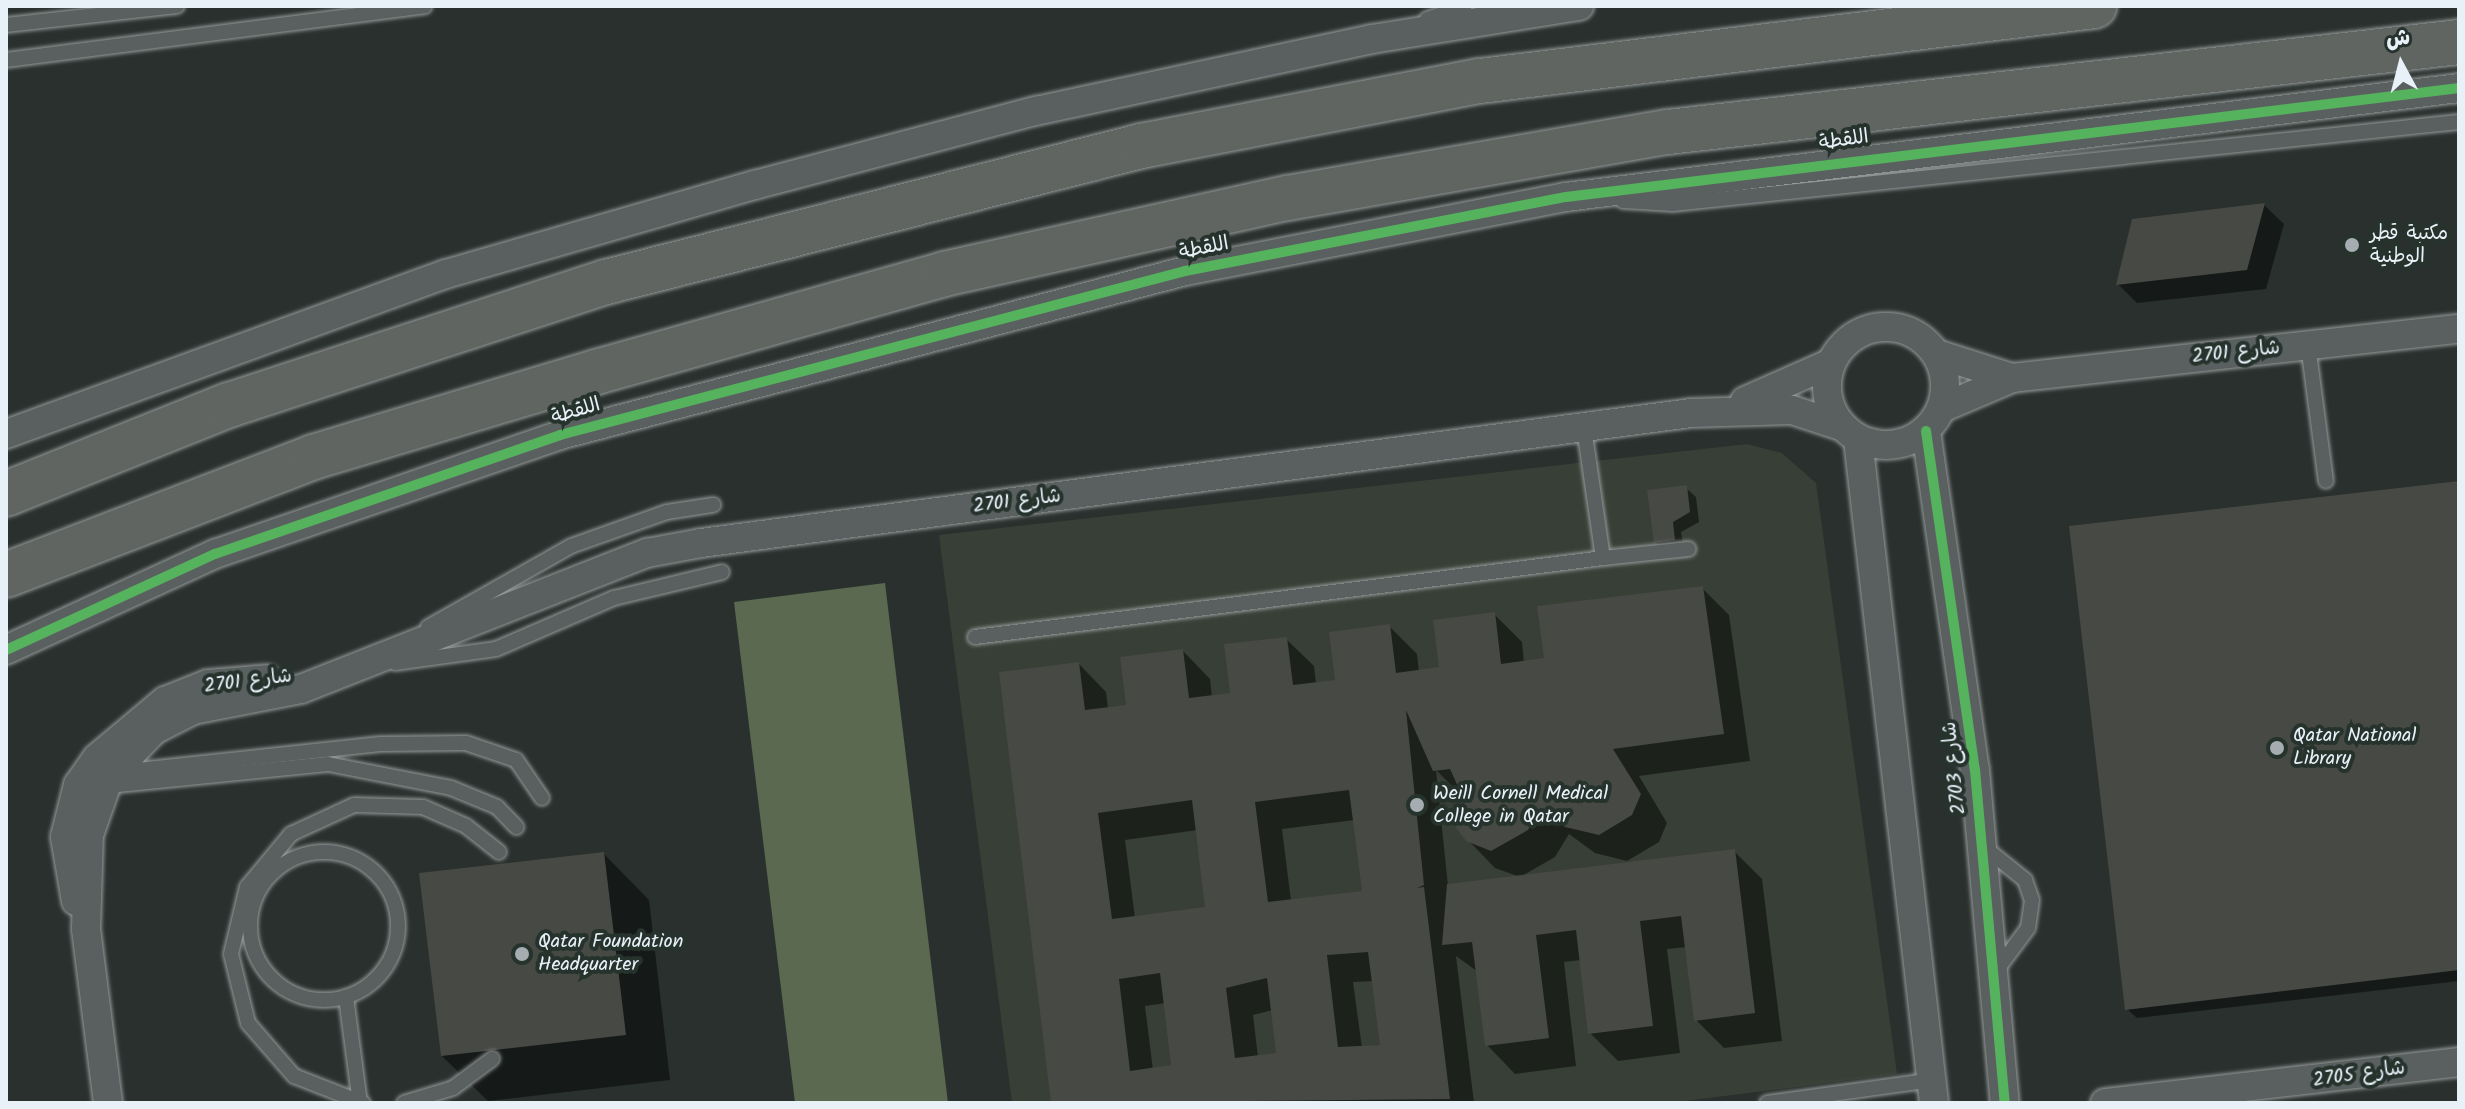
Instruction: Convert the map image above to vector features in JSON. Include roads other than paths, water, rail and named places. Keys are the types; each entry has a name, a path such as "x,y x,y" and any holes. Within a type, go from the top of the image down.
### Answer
{"main road":[{"path":"7,493 229,405 606,282 1141,146 1480,81 2094,6"},
{"name":"اللقطة","path":"6,575 313,457 596,372 944,274 1288,198 1668,132 2459,42"}],"street":[{"path":"6,434 446,274 755,185 1036,111 1372,39 1579,6"},
{"name":"اللقطة","path":"6,650 215,554 560,435 1185,271 1566,197 2459,88"},
{"path":"1850,432 1894,446 1934,419 1946,390 1937,354 1908,331 1872,329 1855,336 1831,363 1827,396 1850,432 1933,1091"},
{"name":"شارع 2701","path":"1934,419 2012,378 2459,329"},
{"name":"شارع 2701","path":"1937,354 2012,378"},
{"name":"شارع 2701","path":"108,1103 86,929 89,835 111,779 154,730 193,710 301,689 647,553 1691,413 1784,390 1831,363"},
{"name":"شارع 2701","path":"1691,413 1792,410 1850,432"},
{"name":"شارع 2703","path":"1934,419 1996,971 2005,1103"},
{"name":"شارع 2701","path":"86,929 70,881 67,829 78,785 136,721 208,684 363,667"},
{"name":"شارع 2705","path":"2105,1103 2459,1062"}],"lane":[{"path":"6,25 177,6"},
{"path":"6,60 425,6"},
{"path":"1372,39 1465,6"},
{"path":"1566,197 1673,204 2459,122"},
{"path":"2308,345 2326,481"},
{"path":"1584,428 1603,558"},
{"path":"363,667 571,546 667,512 713,505"},
{"path":"975,637 1689,549"},
{"path":"363,667 496,649 614,598 722,572"},
{"path":"111,779 381,744 466,743 516,760 542,798"},
{"path":"111,779 328,764 451,788 497,807 516,827"},
{"path":"361,1103 294,1076 248,1023 231,954 258,867 291,834 354,805 423,807 466,826 499,852"},
{"path":"1981,844 2025,880 2032,900 2028,928 1996,971"},
{"path":"331,852 376,872 398,916 395,950 371,984 346,997 294,995 266,974 250,942 246,905 268,876 297,856 331,852"},
{"path":"346,997 361,1103"},
{"path":"404,1103 453,1088 492,1059"},
{"path":"1767,1103 1933,1091"}],"place":[{"name":"مكتبة قطر الوطنية","path":"2352,245"},
{"name":"Qatar National Library","path":"2277,748"},
{"name":"Weill Cornell Medical College in Qatar","path":"1417,805"},
{"name":"Qatar Foundation Headquarter","path":"522,954"}]}
